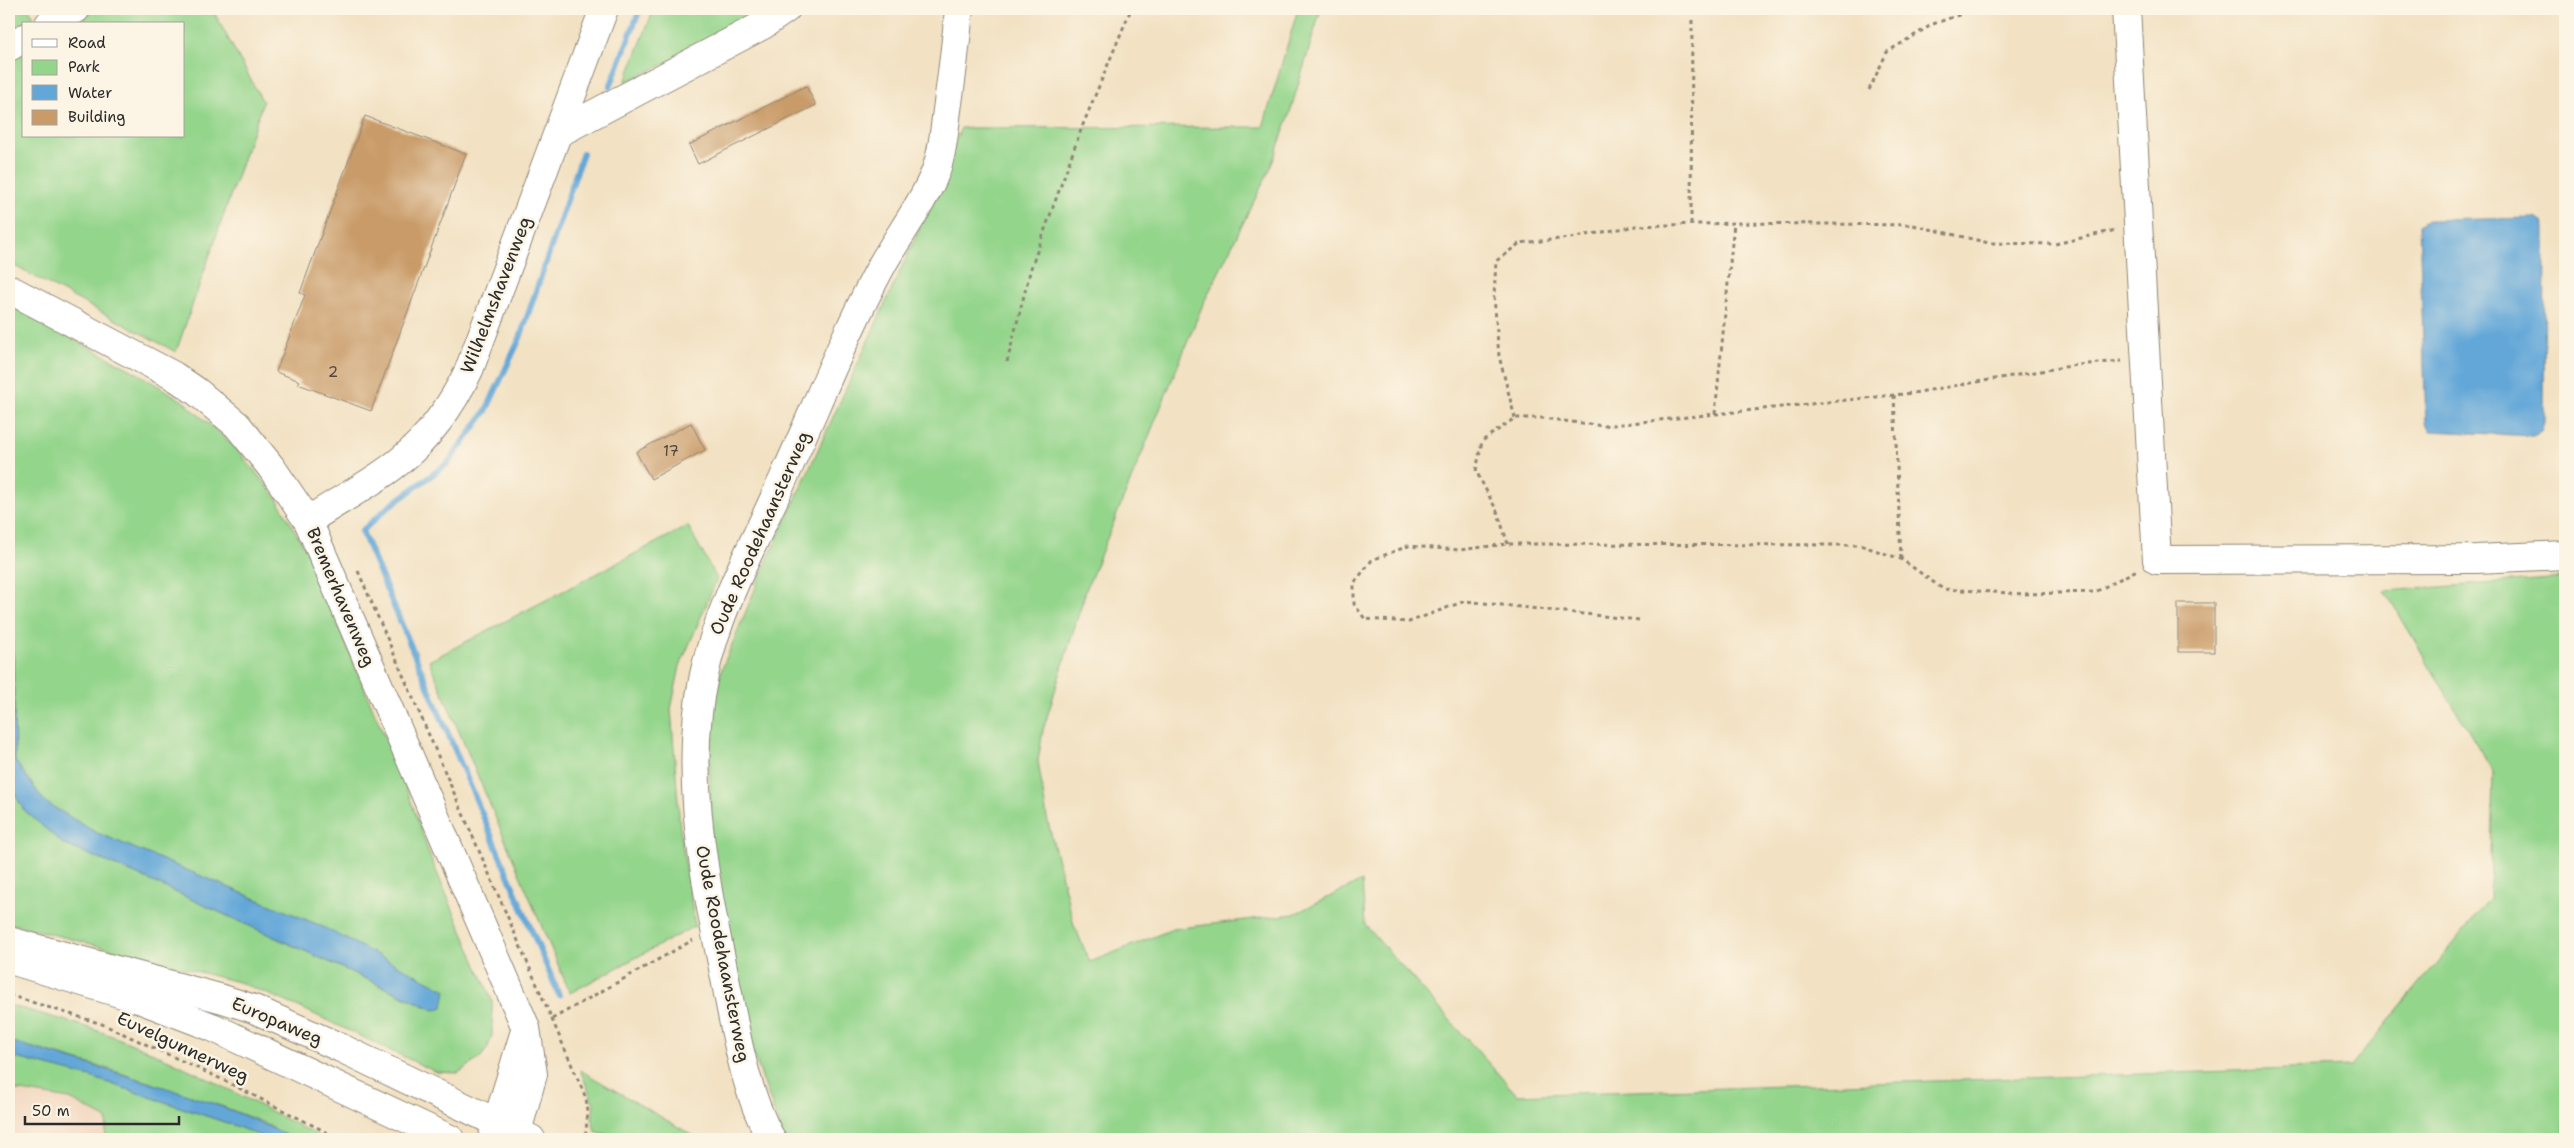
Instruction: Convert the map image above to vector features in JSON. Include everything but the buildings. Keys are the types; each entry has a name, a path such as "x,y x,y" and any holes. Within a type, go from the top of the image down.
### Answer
{"main road":[{"path":"53,22 76,9"},
{"name":"Wilhelmshavenweg","path":"308,521 400,461 434,428 447,410 469,370 604,9"},
{"path":"558,133 763,25 786,9"},
{"name":"Oude Roodehaansterweg","path":"772,1139 764,1125 746,1075 715,929 701,835 697,750 698,709 712,645 722,613 878,274 933,179 942,145 959,9"},
{"path":"2126,9 2157,560 2466,559 2565,555"},
{"path":"9,47 22,39"},
{"name":"Bremerhavenweg","path":"9,290 174,376 196,391 237,426 255,446 308,521 526,1028 533,1074 510,1134"},
{"name":"Europaweg","path":"9,941 223,998 254,1009 510,1134"},
{"name":"Europaweg","path":"9,959 139,999 212,1027 450,1139"}],"path":[{"path":"1007,362 1030,268 1082,127 1131,9"},
{"path":"1869,90 1886,52 1933,24 1976,9"},
{"path":"1691,224 1692,18"},
{"path":"1514,418 1499,356 1494,297 1496,261 1520,243 1570,238 1636,226 1734,223 1913,225 1989,243 2055,244 2139,224"},
{"path":"1714,414 1734,223"},
{"path":"1508,544 1497,511 1476,471 1482,441 1514,418 1542,418 1603,426 1894,395 2076,365 2146,359"},
{"path":"1894,395 1901,560"},
{"path":"1639,620 1464,601 1409,622 1365,618 1354,604 1354,583 1372,560 1408,546 1460,550 1508,544 1860,545 1901,560 1943,589 2024,594 2095,592 2157,560"},
{"path":"552,1019 715,929"},
{"name":"Euvelgunnerweg","path":"9,995 102,1024 219,1078 340,1139"},
{"path":"585,1139 587,1119"}],"shaded area":[{"path":"9,1076 211,1139 9,1139"}],"green space":[{"path":"9,9 29,9 34,17 22,22 22,24 9,32"},
{"path":"99,9 212,9 263,102 176,352 9,263 9,59 22,52 22,138 185,138 185,22 76,22"},
{"path":"654,9 772,9 752,24 625,82"},
{"path":"1298,9 1321,9 1288,119 1270,169 1203,304 1086,590 1043,730 1038,761 1047,818 1074,925 1090,962 1173,929 1294,914 1362,881 1365,925 1517,1095 2351,1067 2490,898 2493,772 2385,591 2565,578 2565,1139 784,1139 751,1046 711,842 708,720 723,666 766,563 930,206 961,128 1263,127"},
{"path":"9,305 132,370 183,401 235,447 276,497 308,554 409,795 431,859 492,1000 492,1036 487,1049 479,1059 458,1073 436,1072 299,1007 242,983 9,923 9,782 23,809 63,844 131,872 434,1010 319,925 95,832 45,802 15,761 13,655 9,621"},
{"path":"688,526 717,579 680,666 671,709 680,829 695,926 570,993 429,661"},
{"path":"9,1005 89,1028 142,1048 325,1139 292,1139 262,1122 224,1107 111,1070 9,1041"},
{"path":"9,1056 91,1077 233,1125 268,1139 105,1139 107,1119 70,1099 9,1089"},
{"path":"580,1070 699,1139 619,1139 595,1131 592,1120 594,1104"}],"water":[{"path":"2535,218 2543,222 2545,228 2544,422 2541,432 2533,436 2430,431 2426,423 2419,225 2427,220"},
{"path":"9,621 13,655 15,761 45,802 95,832 319,925 446,990 443,1007 435,1010 131,872 63,844 23,809 9,782"},
{"path":"9,1041 204,1100 249,1118 292,1139 268,1139 233,1125 91,1077 9,1056"}],"waterway":[{"path":"610,87 640,9"},
{"path":"559,995 362,531 387,508 448,463 486,411 520,338 583,153"}]}
